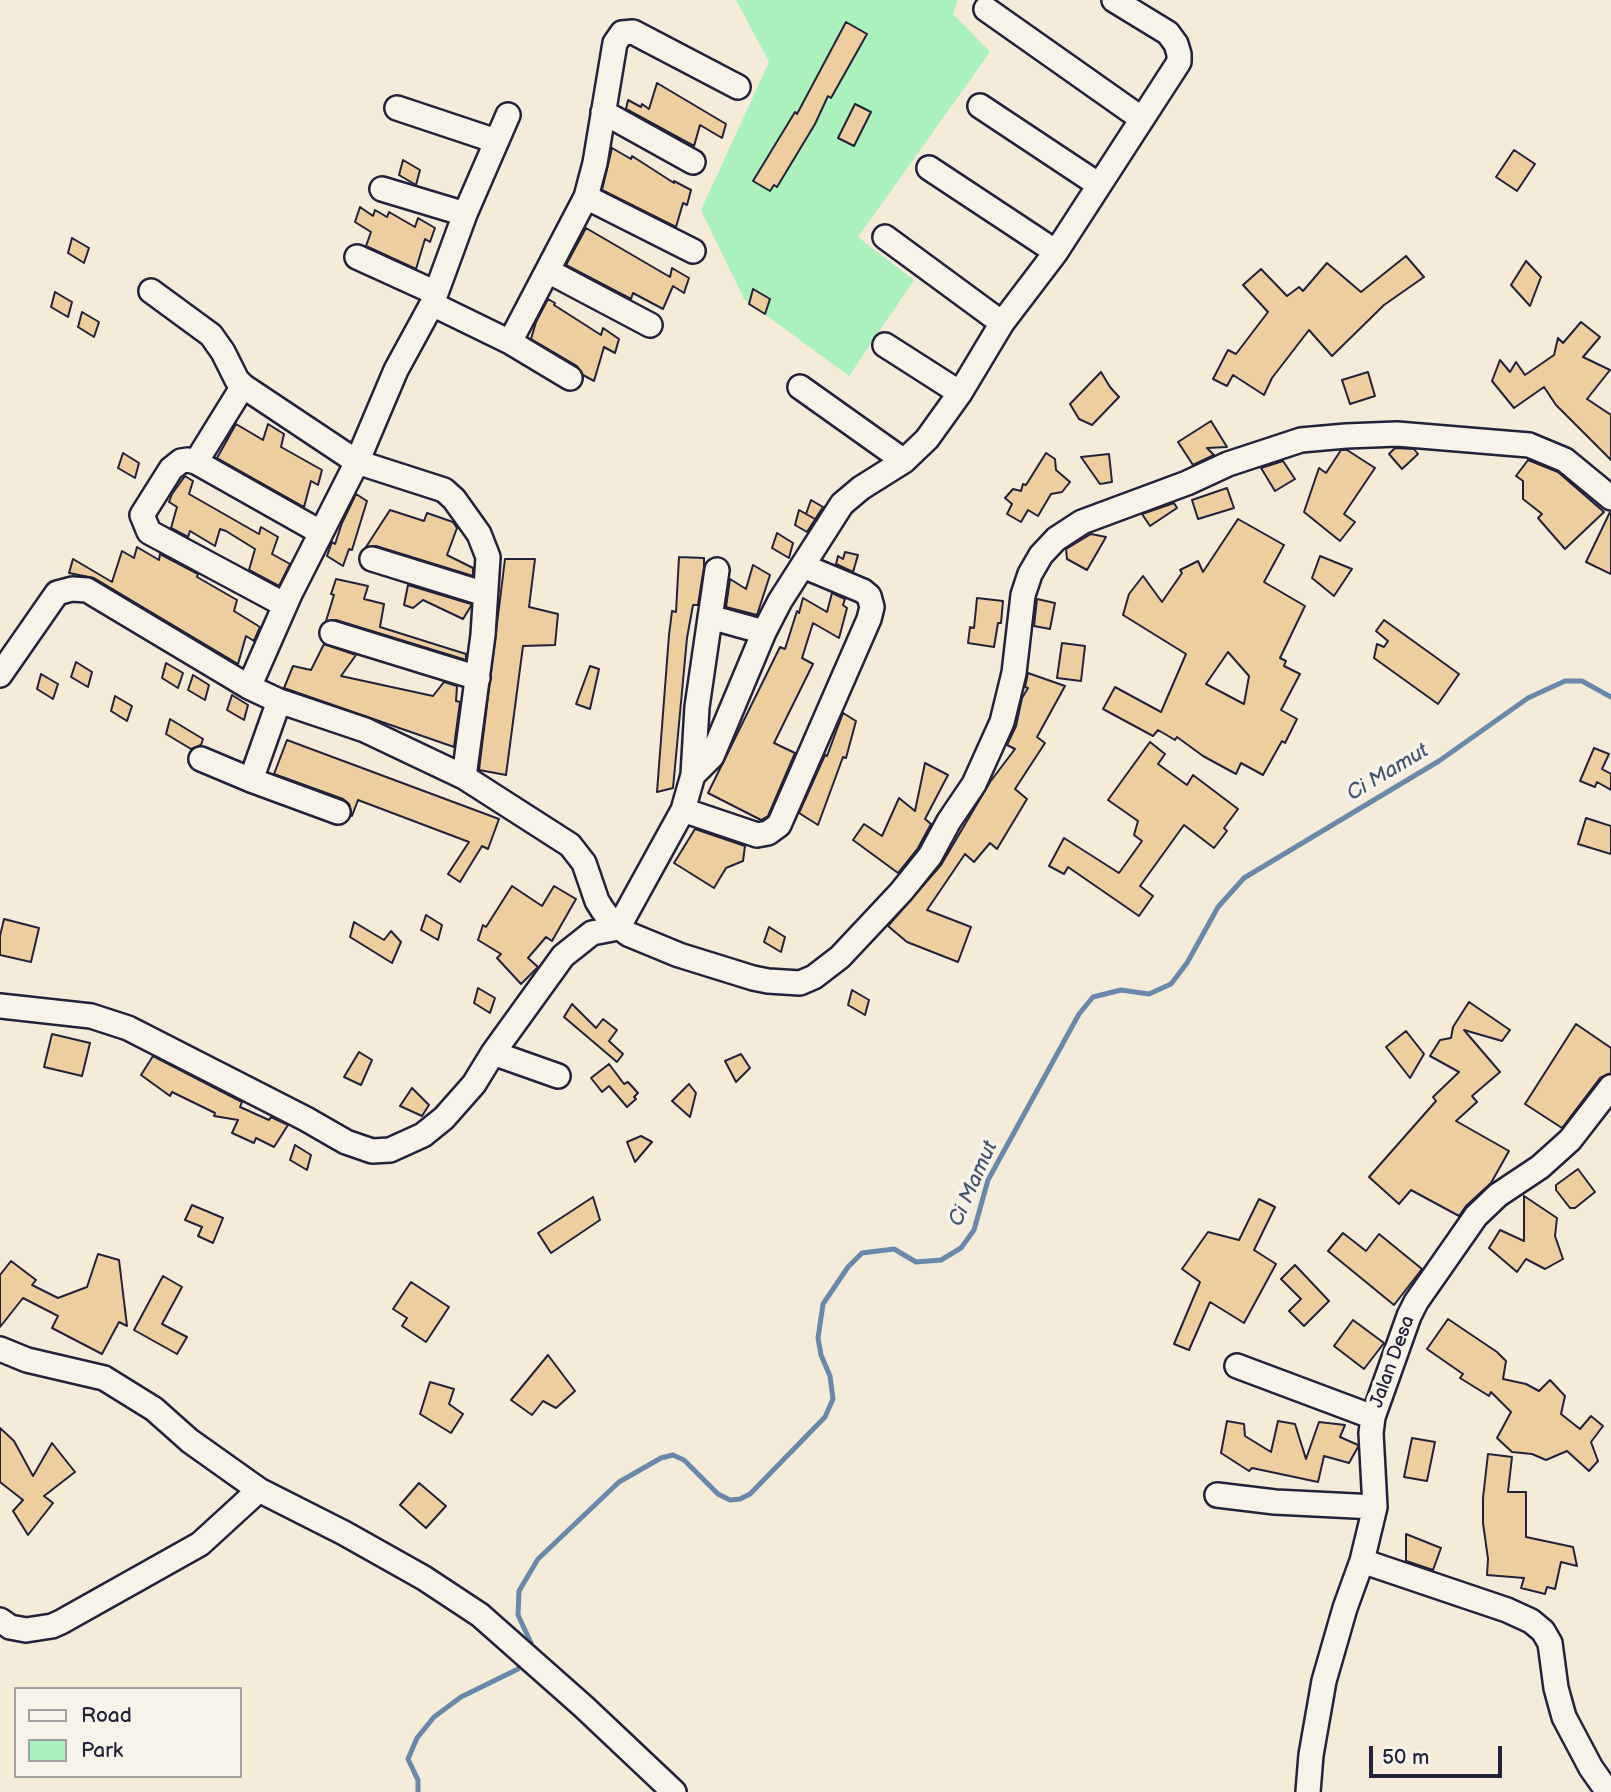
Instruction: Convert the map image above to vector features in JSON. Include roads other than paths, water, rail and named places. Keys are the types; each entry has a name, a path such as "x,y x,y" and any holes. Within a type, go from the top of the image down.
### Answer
{"street":[{"path":"693,775 712,756 764,632 842,504 861,488 904,461 927,439 960,393 1002,323 1056,251 1179,62 1176,44 1168,33 1117,1"},
{"path":"986,9 1142,119"},
{"path":"510,342 586,197 594,170 618,36 629,32 737,87"},
{"path":"981,106 1099,185"},
{"path":"397,108 496,141"},
{"path":"603,112 693,162"},
{"path":"249,687 320,532 357,462 396,370 434,298 465,214 508,115"},
{"path":"929,168 1056,251"},
{"path":"382,189 465,214"},
{"path":"586,197 693,251"},
{"path":"885,237 1002,323"},
{"path":"357,257 434,298 569,377"},
{"path":"548,271 650,325"},
{"path":"151,291 211,335 243,386 357,462 444,490 485,545 488,557 478,678 464,777"},
{"path":"885,345 960,393"},
{"path":"195,462 243,386"},
{"path":"800,387 904,461"},
{"path":"0,675 57,593 72,589 87,590 249,687 279,701 365,730 464,777 570,845 584,863 597,901 618,928 628,934 680,955 768,981 800,983 814,977 839,957 901,892 930,856 974,784 1002,722 1014,673 1023,595 1030,573 1041,555 1056,539 1082,522 1188,483 1228,464 1301,440 1346,436 1397,434 1529,445 1565,460 1611,498"},
{"path":"285,605 149,532 142,515 171,469 181,461 195,462 320,532"},
{"path":"372,559 485,594"},
{"path":"683,810 757,835 768,833 779,825 872,607 869,596 863,590 803,566"},
{"path":"618,928 683,810 693,775 696,707 717,570"},
{"path":"710,617 764,632"},
{"path":"332,633 478,678"},
{"path":"251,780 279,701"},
{"path":"201,759 338,812"},
{"path":"0,1006 91,1016 128,1028 346,1142 372,1151 390,1150 423,1135 444,1118 474,1084 493,1053 564,956 592,933 618,928"},
{"path":"493,1053 558,1076"},
{"name":"Jalan Desa","path":"1308,1792 1311,1755 1324,1681 1362,1560 1374,1507 1371,1433 1373,1417 1416,1302 1476,1216 1498,1195 1540,1167 1570,1140 1611,1087"},
{"path":"0,1349 27,1360 104,1378 154,1409 190,1441 259,1490 424,1578 480,1615 674,1792"},
{"path":"1237,1366 1373,1417"},
{"path":"0,1620 10,1627 26,1630 61,1622 200,1544 259,1490"},
{"path":"1217,1495 1275,1502 1374,1507"},
{"path":"1362,1560 1507,1610 1531,1621 1543,1631 1552,1650 1556,1688 1564,1717 1591,1768 1608,1792"}],"waterway":[{"name":"Ci Mamut","path":"527,1650 531,1643 518,1615 519,1591 538,1559 619,1482 661,1458 673,1455 684,1460 718,1494 730,1500 740,1499 750,1494 825,1417 833,1399 830,1376 821,1355 818,1338 823,1304 848,1267 862,1253 894,1249 916,1262 941,1260 961,1248 974,1230 988,1180 1079,1014 1093,997 1121,990 1149,994 1171,984 1187,963 1218,907 1244,878 1439,761 1528,698 1565,681 1582,681 1611,697"},
{"name":"Ci Mamut","path":"418,1792 418,1780 408,1759 417,1738 434,1717 461,1697 518,1669 523,1659"}]}
